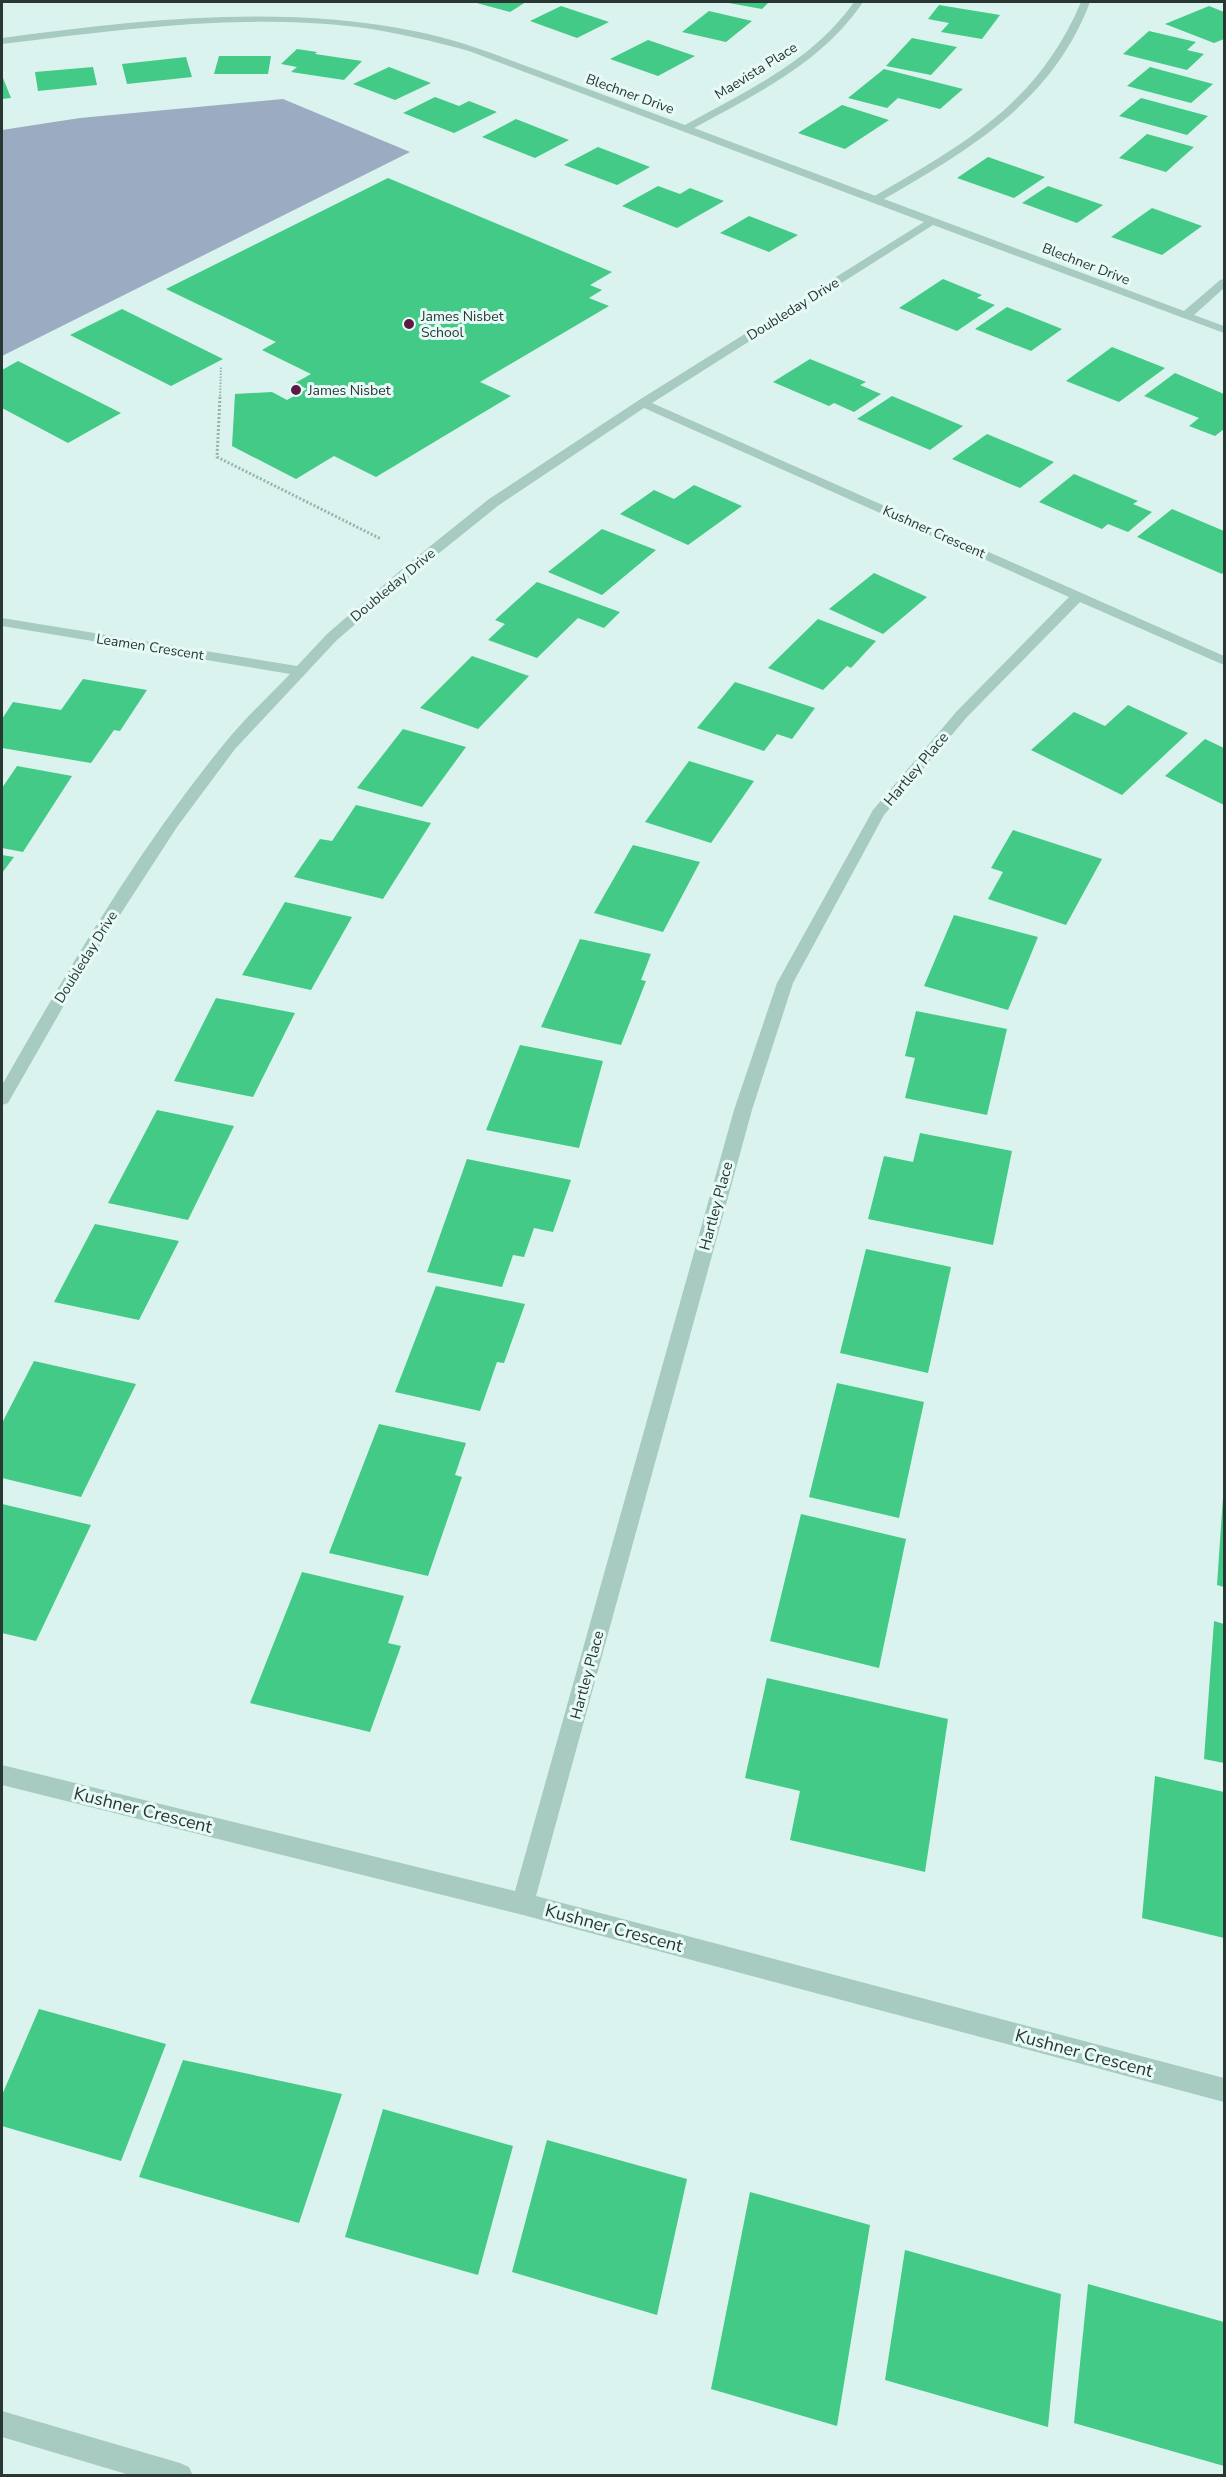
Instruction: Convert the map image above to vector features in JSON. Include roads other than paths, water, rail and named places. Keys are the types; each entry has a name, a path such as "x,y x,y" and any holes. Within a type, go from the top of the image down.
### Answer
{"street":[{"name":"Maevista Place","path":"686,129 790,68 834,36 858,2"},
{"path":"875,200 964,148 1001,118 1034,86 1056,59 1074,30 1085,2"},
{"name":"Blechner Drive","path":"2,41 99,29 231,19 304,19 377,25 443,39 1224,330"},
{"name":"Doubleday Drive","path":"2,1099 77,969 172,823 230,746 332,637 494,502 643,403 932,221"},
{"path":"1186,316 1224,282"},
{"name":"Kushner Crescent","path":"643,403 1224,661"},
{"name":"Hartley Place","path":"524,1904 743,1110 785,983 878,813 962,714 1078,596"},
{"name":"Leamen Crescent","path":"2,622 299,671"},
{"name":"Kushner Crescent","path":"2,1775 524,1904 1224,2090"},
{"path":"2,2424 180,2475"}],"place":[{"name":"James Nisbet School","path":"409,324"},
{"name":"James Nisbet","path":"296,390"}]}
